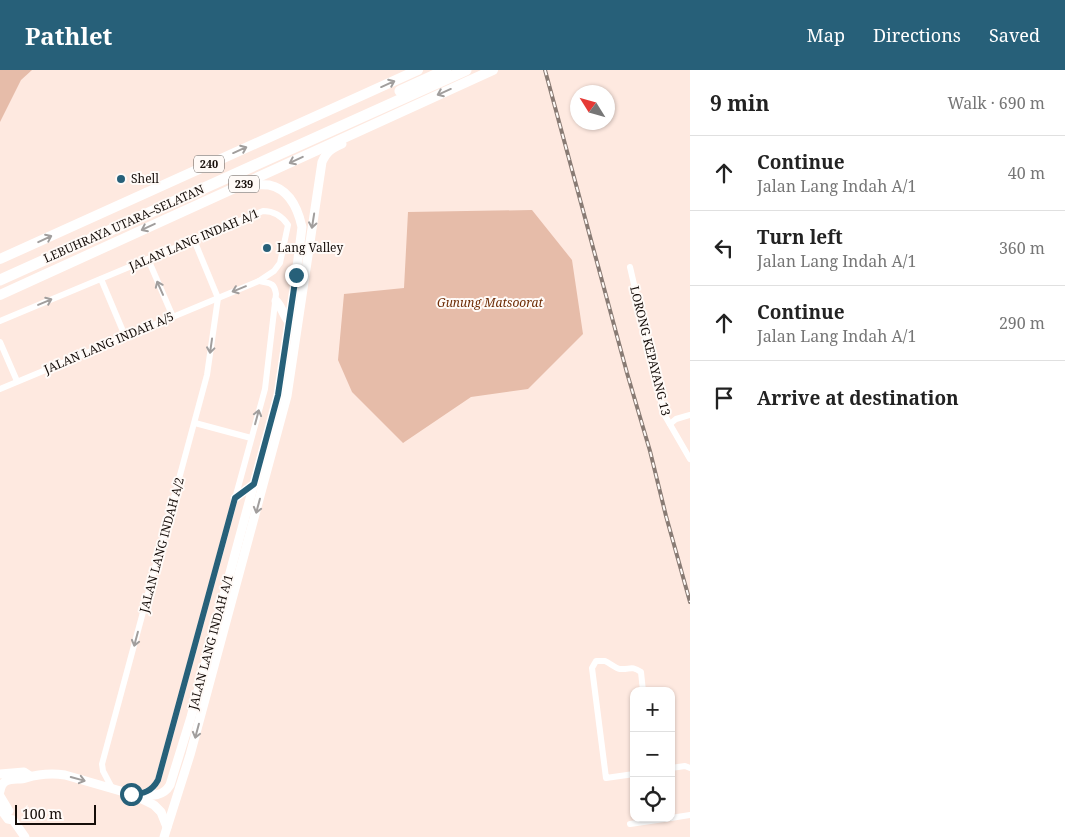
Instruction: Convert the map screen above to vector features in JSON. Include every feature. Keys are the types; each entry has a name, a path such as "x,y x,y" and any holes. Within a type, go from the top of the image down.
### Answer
{"highway":[{"name":"LEBUHRAYA UTARA–SELATAN","path":"0,272 446,70"},
{"name":"LEBUHRAYA UTARA–SELATAN","path":"0,280 466,70"}],"main road":[{"name":"240","path":"0,259 418,70"},
{"name":"239","path":"0,295 491,71"}],"street":[{"path":"164,837 190,756 287,396 322,162 326,154 332,149 381,125 400,112"},
{"name":"JALAN LANG INDAH A/1","path":"131,794 152,796 162,793 168,789 173,777 278,395 302,227 299,215 290,198 279,188 267,185 239,186"},
{"name":"JALAN LANG INDAH A/1","path":"0,321 263,211 267,211 276,214 284,220 288,227 280,263 276,269 259,281"},
{"path":"194,240 218,298"},
{"path":"148,259 173,317"},
{"name":"LORONG KEPAYANG 13","path":"630,267 664,414 690,459"},
{"path":"100,279 125,336"},
{"path":"259,281 269,282 274,286 276,301 281,305 285,318 289,322"},
{"name":"JALAN LANG INDAH A/5","path":"0,389 259,281"},
{"name":"JALAN LANG INDAH A/2","path":"112,788 102,764 207,375 218,298"},
{"name":"JALAN LANG INDAH A/1","path":"141,794 153,788 158,780 264,389 276,301"},
{"path":"0,342 17,381"},
{"path":"670,424 676,419 690,415"},
{"path":"195,423 251,438"},
{"path":"235,498 254,484"},
{"path":"630,775 606,778 592,668 596,660 605,661 617,668 635,668 641,672 643,687"},
{"path":"675,767 685,766 690,768"},
{"path":"0,774 24,772 30,776"},
{"path":"0,790 7,780 58,774 131,794 157,807 167,827"},
{"path":"0,796 13,816 12,820"},
{"path":"0,808 25,837"},
{"path":"675,817 690,815"},
{"path":"630,824 644,822"}],"green space":[{"path":"0,70 32,70 21,80 0,122"},
{"name":"Gunung Matsoorat","path":"532,210 572,260 583,334 528,389 471,397 403,443 352,392 338,360 344,294 404,288 408,212"}],"railway":[{"path":"545,70 690,602"}],"place":[{"name":"Shell","path":"121,179"},
{"name":"Lang Valley","path":"267,248"}],"route":[{"path":"131,794 141,794 149,791 158,780 235,498 254,484 278,395 296,275"}]}
